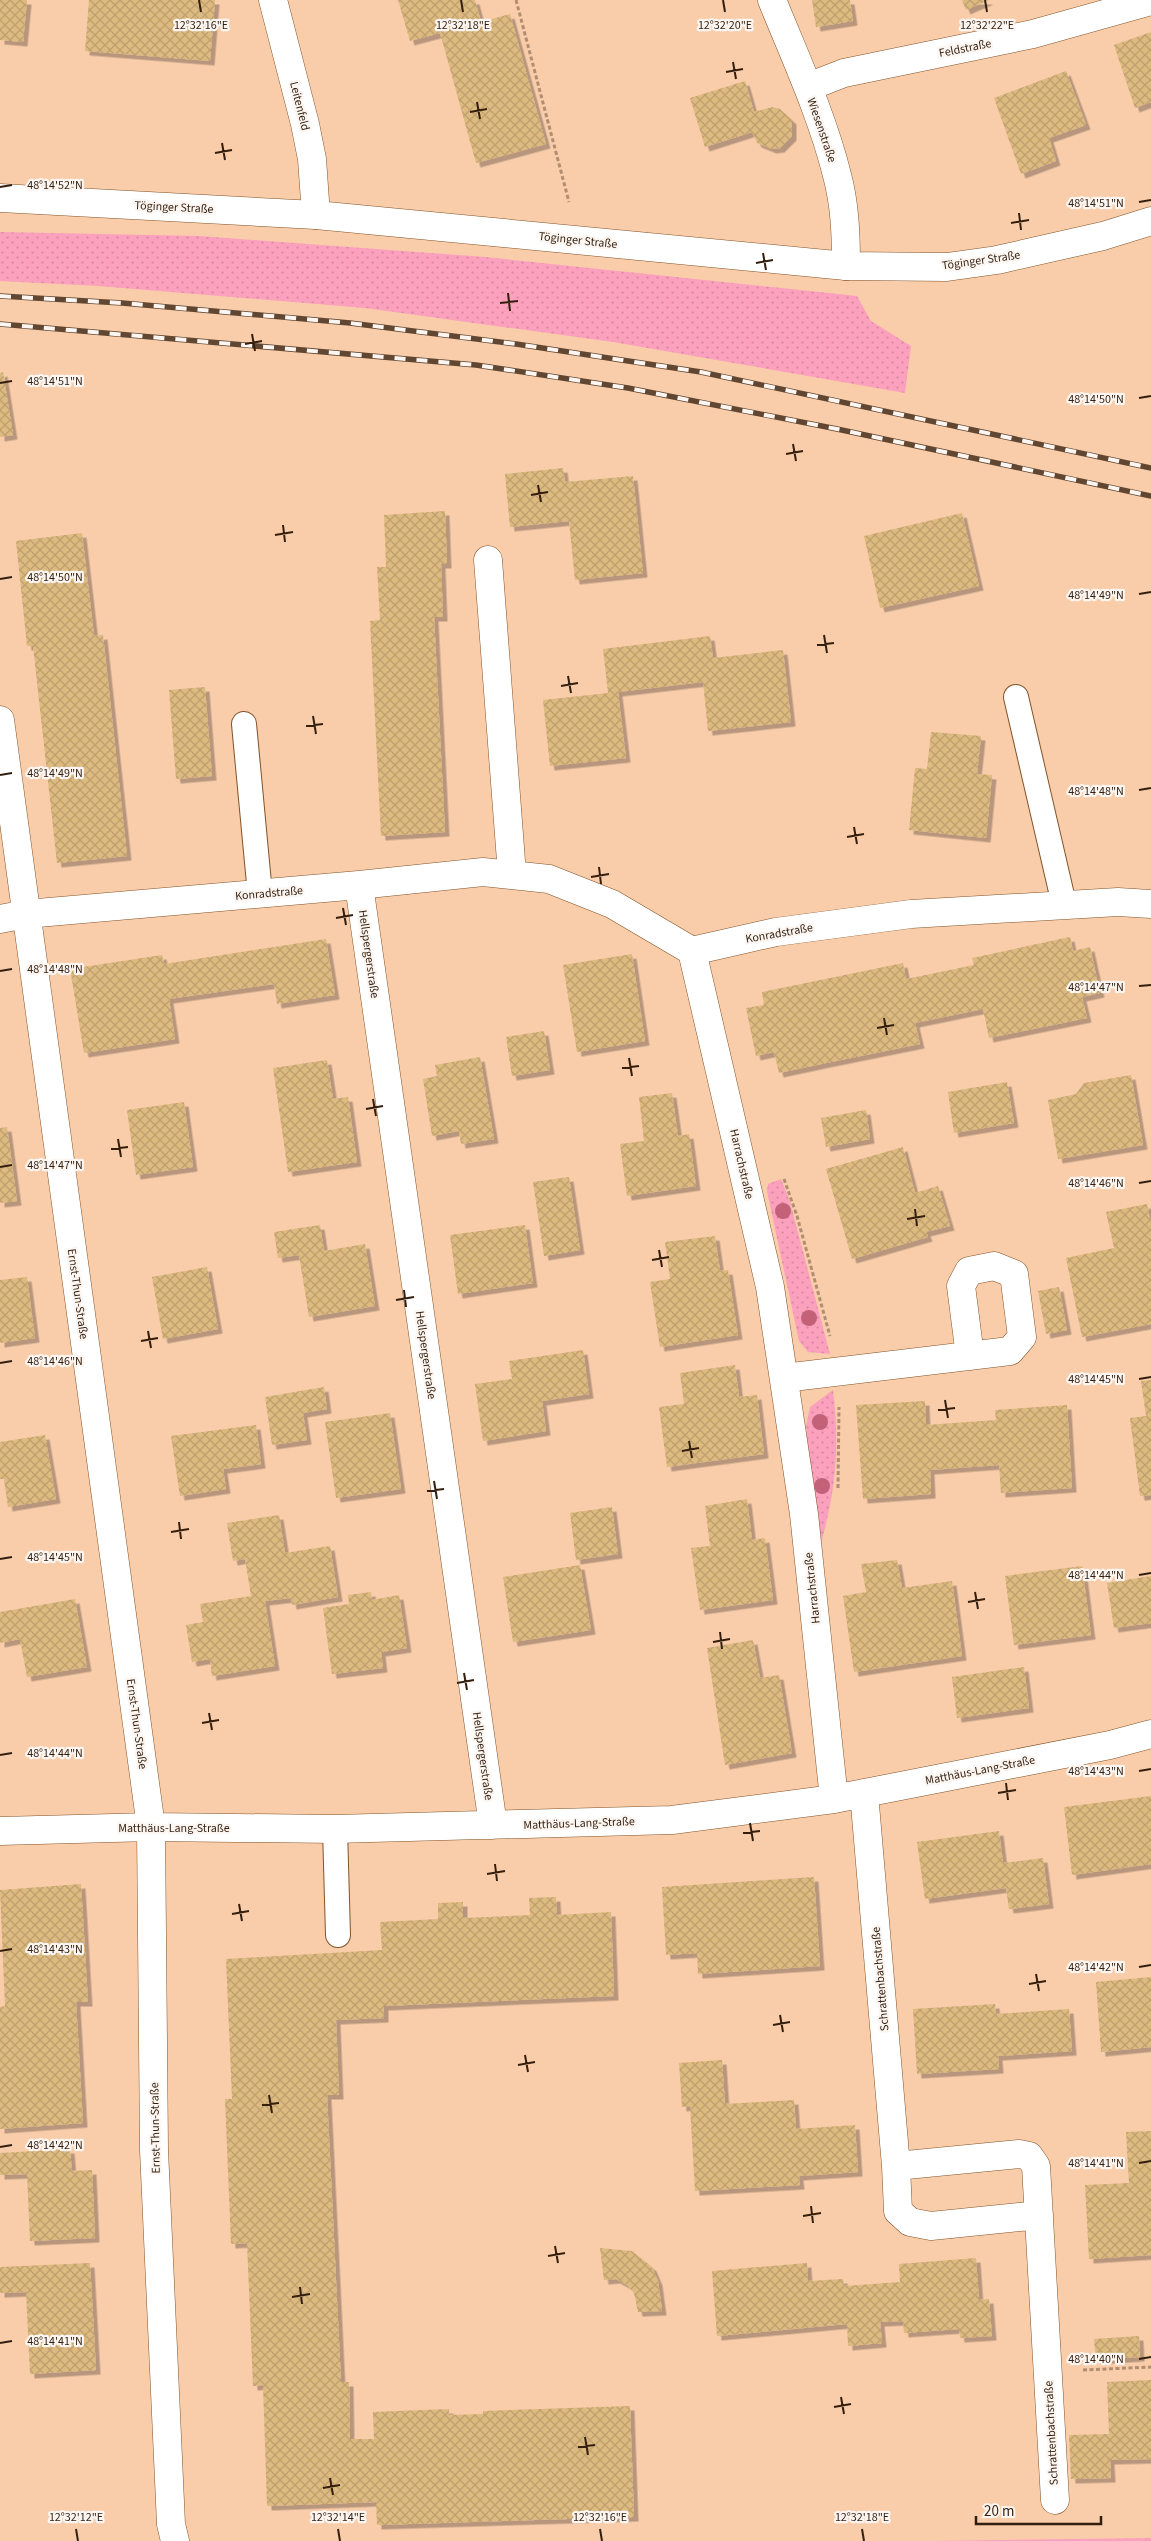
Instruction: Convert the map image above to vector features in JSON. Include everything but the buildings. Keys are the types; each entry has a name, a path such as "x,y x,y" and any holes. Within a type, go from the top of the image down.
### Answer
{"street":[{"name":"Leitenfeld","path":"272,0 305,124 312,159 316,215"},
{"name":"Wiesenstraße","path":"772,0 808,87 837,175 846,226 846,266"},
{"name":"Feldstraße","path":"808,87 844,73 1033,34 1151,1"},
{"name":"Töginger Straße","path":"0,198 316,215 846,266 947,267 997,260 1103,236 1151,221"},
{"path":"488,560 512,874"},
{"path":"0,720 13,916"},
{"name":"Konradstraße","path":"13,916 359,886 483,872 549,879 612,904 692,951 776,932 882,918 1064,904 1118,902 1151,904"},
{"name":"Hellspergerstraße","path":"359,886 493,1825"},
{"name":"Ernst-Thun-Straße","path":"13,916 151,1827 154,2150 171,2524 175,2541"},
{"name":"Harrachstraße","path":"692,951 770,1287 804,1514 834,1799"},
{"path":"784,1378 970,1356"},
{"name":"Matthäus-Lang-Straße","path":"0,1831 151,1827 334,1829 672,1820 834,1799 1110,1745 1151,1734"},
{"name":"Schrattenbachstraße","path":"864,1793 896,2166 898,2211 910,2222 931,2226 1039,2215"},
{"name":"Schrattenbachstraße","path":"896,2166 1010,2154 1029,2156 1036,2166 1055,2500"}],"lane":[{"path":"1016,697 1064,904"},
{"path":"244,724 260,894"},
{"path":"334,1829 338,1935"}],"path":[{"path":"516,0 578,240"},
{"path":"1048,2371 1151,2368"}],"shaded area":[{"path":"0,232 199,236 485,257 857,296 871,321 911,346 905,393 613,342 365,308 98,286 0,281"},
{"path":"781,1179 790,1202 830,1354 808,1352 799,1341 767,1191 768,1184"},
{"path":"833,1390 836,1430 835,1469 830,1507 820,1546 806,1426 810,1407"},
{"path":"1151,2538 1151,2541 934,2541"}],"railway":[{"path":"0,296 122,303 350,323 516,344 701,372 1151,468"},
{"path":"0,324 476,365 628,388 837,429 1151,496"}]}
